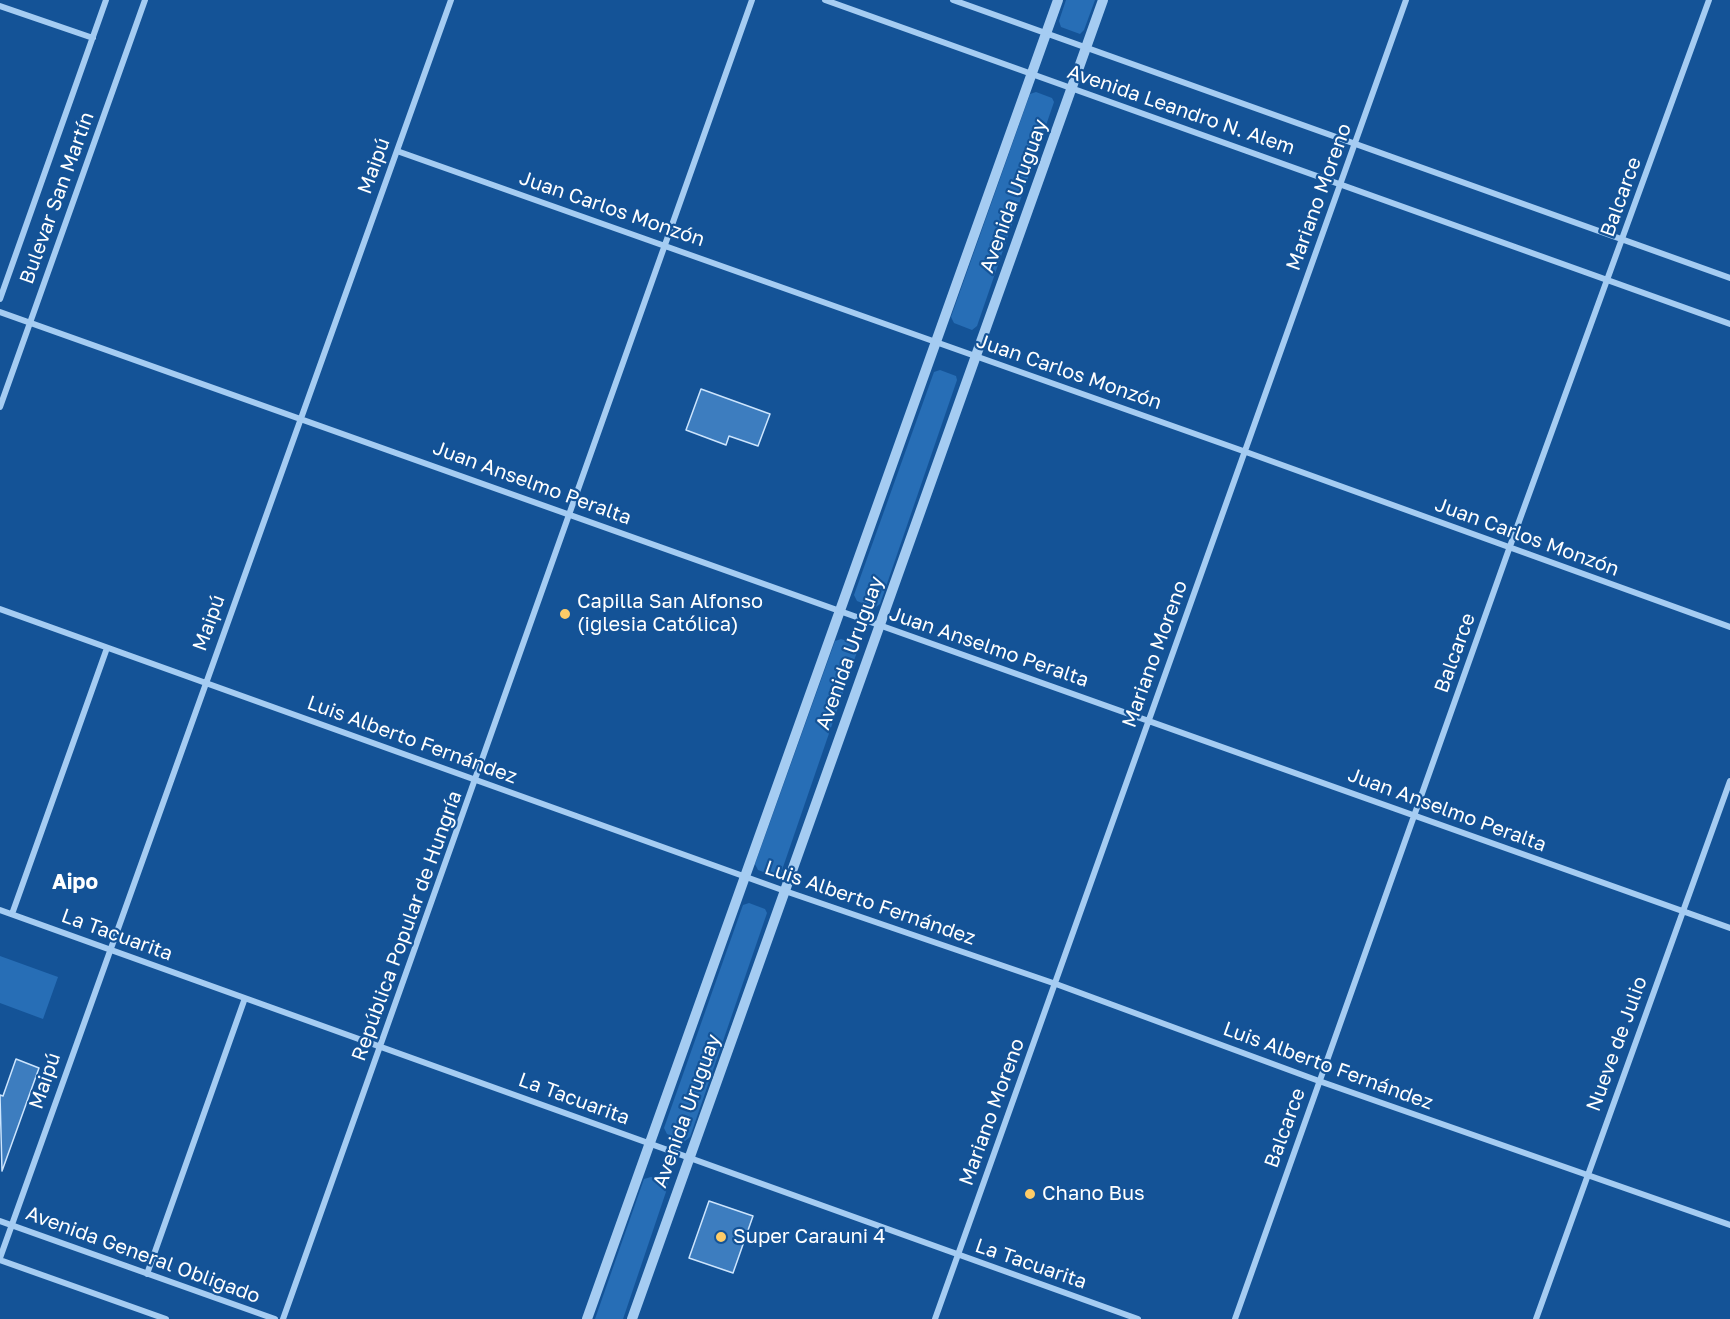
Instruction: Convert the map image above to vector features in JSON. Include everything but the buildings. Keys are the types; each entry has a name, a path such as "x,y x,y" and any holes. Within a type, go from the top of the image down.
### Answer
{"street":[{"name":"Bulevar San Martín","path":"0,299 106,0"},
{"name":"Bulevar San Martín","path":"0,407 145,0"},
{"name":"Maipú","path":"0,1259 109,949 451,0"},
{"name":"República Popular de Hungría","path":"283,1319 477,780 752,0"},
{"name":"Avenida Leandro N. Alem","path":"825,0 1730,324"},
{"name":"Avenida Leandro N. Alem","path":"953,0 1730,278"},
{"name":"Avenida Uruguay","path":"587,1319 1058,0"},
{"name":"Avenida Uruguay","path":"632,1319 1103,0"},
{"name":"Mariano Moreno","path":"935,1319 1406,0"},
{"name":"Balcarce","path":"1235,1319 1509,549 1624,240 1709,0"},
{"path":"0,6 93,38"},
{"name":"Juan Carlos Monzón","path":"397,152 665,244 1730,627"},
{"name":"Juan Anselmo Peralta","path":"0,312 301,417 879,626 1730,928"},
{"name":"Luis Alberto Fernández","path":"0,609 745,877 1056,984 1319,1082 1730,1225"},
{"path":"12,914 107,648"},
{"name":"Nueve de Julio","path":"1536,1319 1730,781"},
{"name":"La Tacuarita","path":"0,910 1138,1319"},
{"path":"147,1274 245,998"},
{"name":"Avenida General Obligado","path":"0,1221 275,1319"},
{"path":"0,1259 166,1319"}],"shaded area":[{"path":"1066,0 1095,0 1084,30 1080,34 1061,27 1059,21"},
{"path":"1036,92 1052,98 1054,102 977,326 972,330 954,323 951,317 1030,94"},
{"path":"940,370 956,376 957,380 880,604 875,608 857,601 854,595 934,372"},
{"path":"841,639 857,644 858,649 781,873 777,877 758,870 755,864 835,641"},
{"path":"749,903 765,909 767,913 690,1137 685,1141 667,1134 664,1128 743,905"},
{"path":"0,956 58,977 43,1019 0,1003"},
{"path":"651,1177 667,1182 668,1186 623,1319 595,1319 644,1179"}],"place":[{"name":"Capilla San Alfonso (iglesia Católica)","path":"565,614"},
{"name":"Chano Bus","path":"1030,1194"},
{"name":"Super Carauni 4","path":"721,1237"}],"district":[{"name":"Aipo","path":"75,882"}]}
